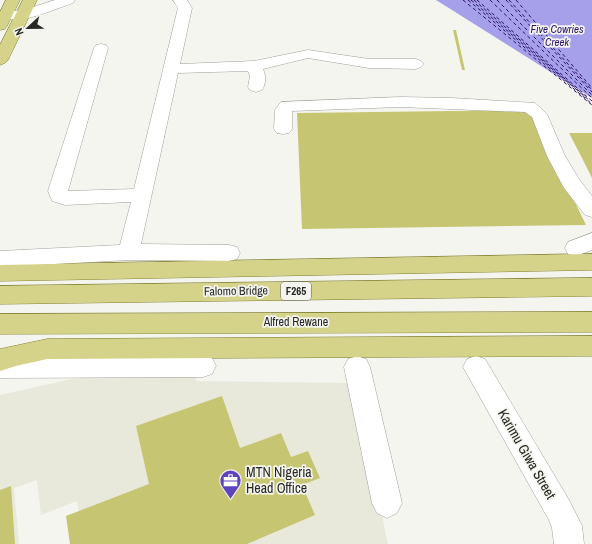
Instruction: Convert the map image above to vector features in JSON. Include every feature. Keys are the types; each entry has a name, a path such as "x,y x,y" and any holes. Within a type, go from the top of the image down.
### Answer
{"main road":[{"path":"2,23 14,0"},
{"path":"0,60 25,14 30,0"},
{"path":"0,273 592,262"},
{"name":"Falomo Bridge","path":"0,295 592,287"},
{"name":"Alfred Rewane","path":"0,324 592,322"},
{"path":"0,360 16,355 47,349 592,346"}],"street":[{"path":"2,23 68,0"},
{"path":"129,252 185,8 180,0"},
{"path":"101,48 58,191 59,196 65,198 142,195"},
{"path":"170,69 254,66 266,64 291,56 308,54 325,55 363,63 416,64"},
{"path":"254,66 258,76 256,87"},
{"path":"283,129 283,110 287,106 407,102 529,107 539,114 556,156 571,183 592,210"},
{"path":"0,259 129,252 229,253"},
{"path":"0,367 203,366"},
{"path":"357,367 387,503"},
{"name":"Karimu Giwa Street","path":"476,367 559,510 567,526 569,544"}],"shaded area":[{"path":"197,372 196,381 353,383 388,544 84,544 77,501 41,515 37,480 14,488 19,544 0,544 0,395 71,379 125,374"}],"water":[{"name":"Five Cowries Creek","path":"436,0 592,0 592,98"}],"building":[{"path":"453,30 456,30 465,70 462,70"},
{"path":"530,110 586,225 302,229 297,113"},
{"path":"569,133 592,133 592,178 582,158"},
{"path":"222,396 240,448 281,433 291,457 308,451 320,478 302,485 315,515 247,544 70,544 66,516 149,484 136,426"},
{"path":"11,486 15,544 0,544 0,490"}],"ferry route":[{"path":"463,0 592,105"},
{"path":"468,0 592,104"},
{"path":"471,0 590,101"},
{"path":"474,0 587,98"},
{"path":"477,0 592,101"},
{"path":"490,0 592,98"},
{"path":"497,0 592,95"},
{"path":"506,0 592,92"},
{"path":"509,0 592,90"},
{"path":"516,0 592,88"}],"place":[{"name":"MTN Nigeria Head Office","path":"230,500"}]}
